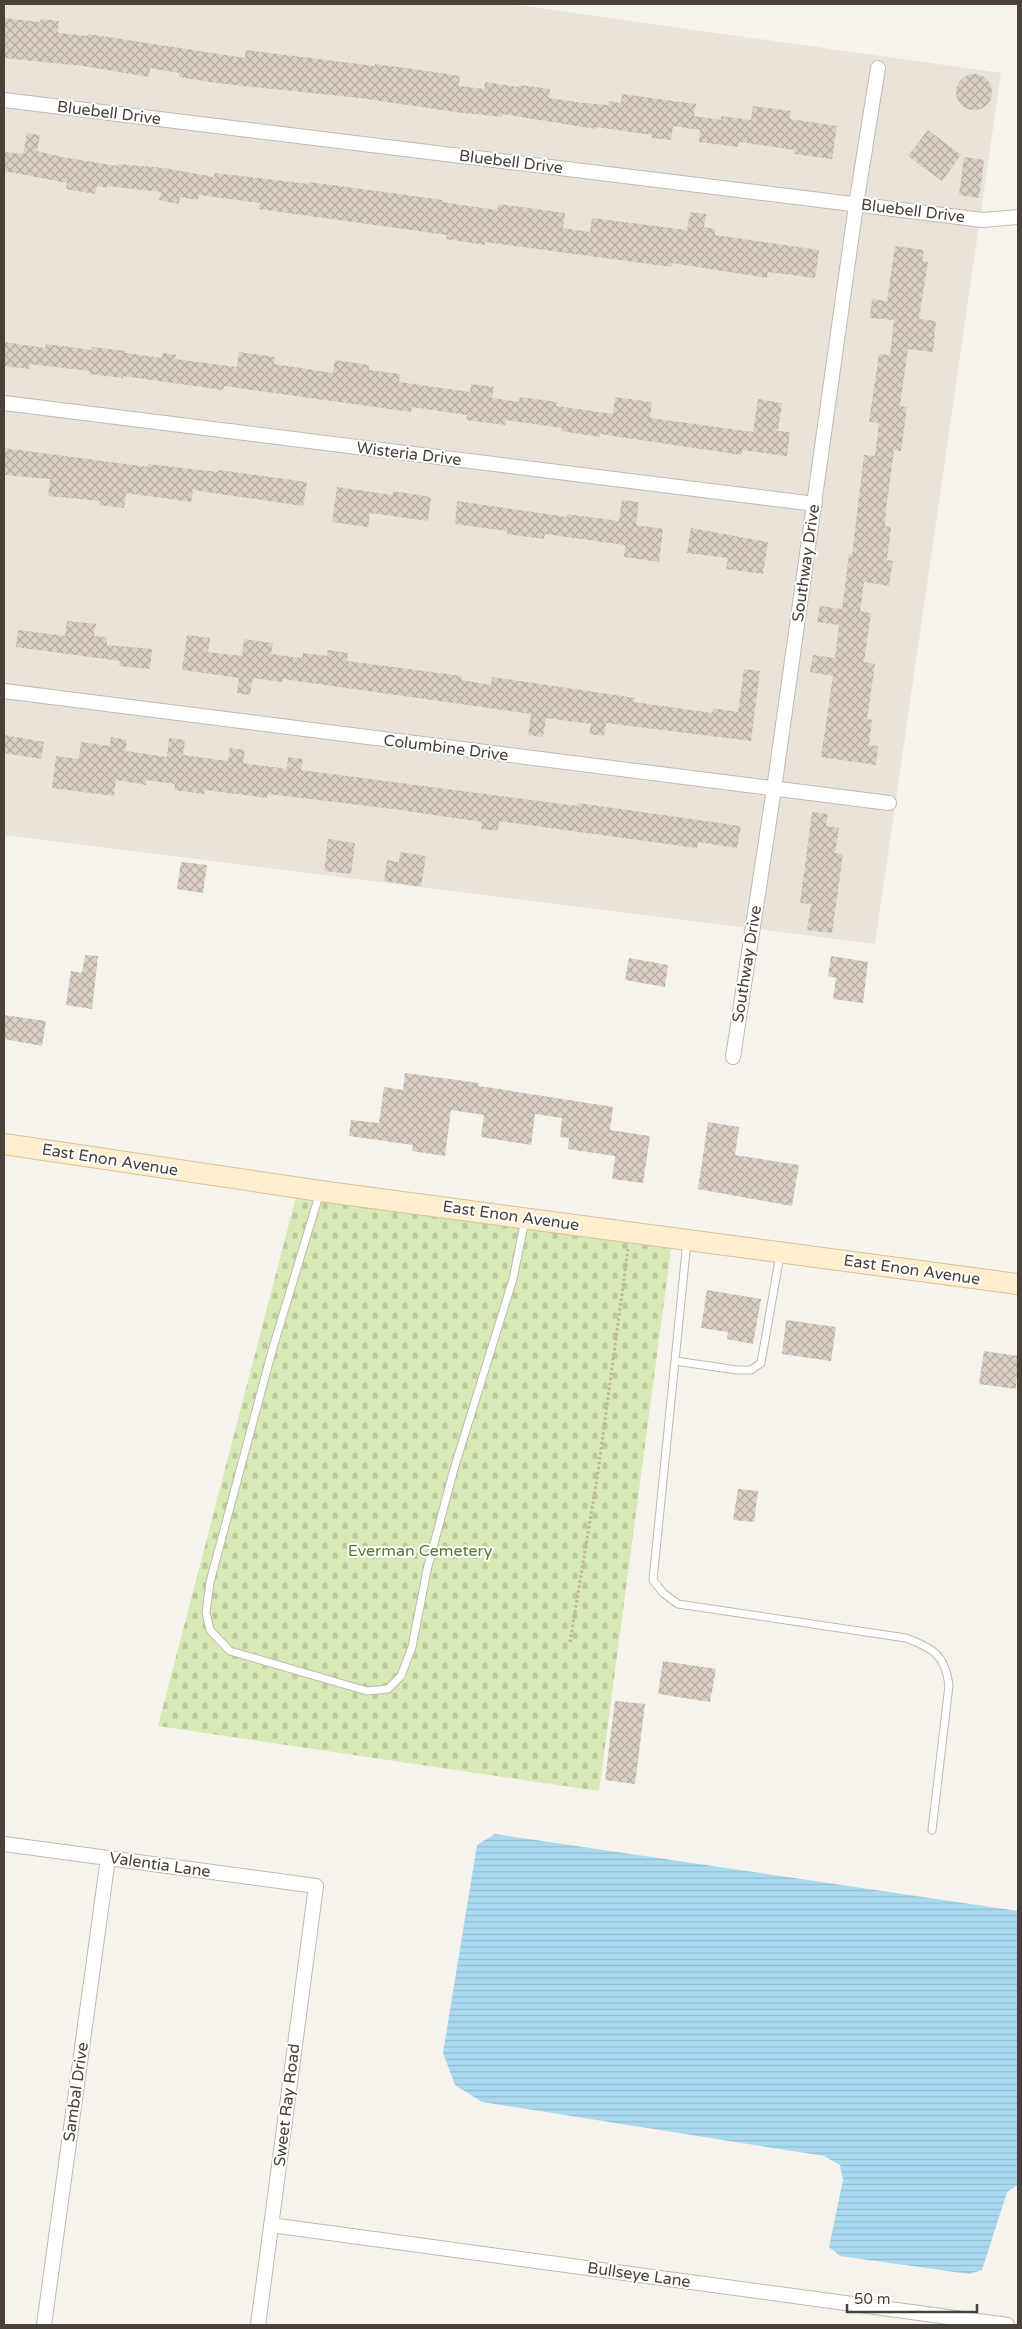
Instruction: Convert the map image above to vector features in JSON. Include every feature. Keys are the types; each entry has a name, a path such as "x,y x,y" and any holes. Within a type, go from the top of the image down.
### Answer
{"street":[{"name":"Southway Drive","path":"733,1057 774,790 856,205 878,68"},
{"name":"Bluebell Drive","path":"4,100 983,220 1018,218"},
{"name":"Wisteria Drive","path":"4,404 815,504"},
{"name":"Columbine Drive","path":"4,691 774,790 889,803"},
{"name":"East Enon Avenue","path":"4,1144 320,1191 1018,1284"},
{"name":"Valentia Lane","path":"4,1844 316,1886"},
{"name":"Sambal Drive","path":"44,2325 108,1858"},
{"name":"Sweet Ray Road","path":"258,2325 316,1886"},
{"name":"Bullseye Lane","path":"271,2225 1007,2325"}],"lane":[{"path":"320,1191 272,1351 210,1582 206,1613 210,1630 230,1652 367,1691 388,1689 401,1676 412,1647 427,1570 513,1279 526,1217"},
{"path":"688,1240 653,1580 663,1593 678,1604 906,1638 928,1646 941,1658 947,1670 948,1685 932,1830"},
{"path":"675,1361 736,1370 751,1370 761,1363 780,1252"}],"path":[{"path":"570,1642 598,1472 630,1232"}],"shaded area":[{"path":"4,4 511,4 1001,73 875,944 4,835"}],"green space":[{"name":"Everman Cemetery","path":"296,1197 671,1249 599,1791 158,1726"}],"water":[{"path":"495,1834 1018,1911 1018,2185 1007,2192 982,2270 969,2274 840,2256 829,2247 843,2180 840,2165 824,2156 482,2102 455,2085 443,2053 477,1845"}],"building":[{"path":"4,18 40,22 41,19 59,21 58,33 88,36 88,34 245,58 246,50 375,66 375,64 460,76 459,86 484,89 485,82 550,89 549,98 583,103 608,105 609,101 621,103 622,94 696,104 694,116 721,120 721,116 751,120 753,106 791,111 790,119 837,126 832,159 794,154 795,150 739,142 738,147 699,142 700,130 673,126 671,140 651,138 652,135 597,127 596,129 502,114 502,117 455,112 360,98 216,83 179,77 179,73 150,68 149,77 83,66 4,58"},
{"path":"974,74 987,79 992,92 987,105 974,110 961,105 956,92 961,79"},
{"path":"928,130 961,155 942,181 908,156"},
{"path":"27,133 40,135 37,151 62,157 117,166 117,164 165,168 214,177 215,173 309,184 309,182 443,200 442,202 497,210 498,204 565,213 563,228 590,232 592,218 687,230 690,212 706,214 704,227 715,229 715,235 819,250 815,278 768,272 767,278 672,263 672,267 485,242 485,245 446,239 447,235 259,209 260,203 199,195 198,200 180,197 179,204 159,200 161,192 107,186 107,188 97,186 95,194 66,189 67,183 4,171 4,152 23,154"},
{"path":"964,157 984,160 979,198 959,195"},
{"path":"895,246 924,250 922,261 928,262 919,319 936,321 933,352 908,349 900,406 907,407 901,451 894,450 886,509 885,526 891,527 887,560 893,561 889,586 864,582 860,611 871,613 864,662 875,664 867,719 872,720 869,745 878,746 876,765 821,757 833,676 810,672 813,655 835,658 839,625 817,622 820,606 842,609 849,554 852,555 864,455 875,456 879,423 869,422 879,354 890,355 894,320 870,318 872,299 887,301"},
{"path":"4,342 45,348 46,344 92,350 92,347 162,358 163,353 176,355 175,359 237,367 239,352 275,357 274,364 333,373 335,360 369,365 369,370 400,374 399,382 470,392 471,384 494,387 492,398 519,402 520,397 557,402 556,406 613,414 615,397 652,402 650,418 753,432 758,399 782,403 778,431 790,432 787,456 742,450 742,455 600,434 600,437 561,431 562,428 506,420 505,425 466,420 467,415 412,407 411,412 224,386 223,390 123,376 123,378 89,374 90,371 30,364 29,369 4,366"},
{"path":"4,448 148,467 148,464 218,472 218,470 307,482 303,506 193,490 191,502 126,493 124,508 99,505 100,501 48,496 50,479 4,475"},
{"path":"337,487 393,495 393,491 431,497 428,521 370,513 368,527 332,522"},
{"path":"622,500 639,502 636,525 663,529 659,562 624,557 625,545 545,534 544,539 507,534 507,531 455,524 457,501 567,517 567,514 619,521"},
{"path":"691,528 768,542 763,574 726,569 728,558 687,553"},
{"path":"67,621 96,624 94,636 107,637 107,645 152,649 150,669 119,666 120,661 16,647 18,630 65,636"},
{"path":"187,635 210,638 208,652 242,656 244,639 273,643 271,654 302,658 303,653 327,656 328,650 348,653 347,661 462,676 461,680 491,685 492,677 635,698 634,702 712,713 713,708 738,712 744,669 760,671 751,741 606,723 604,736 589,734 591,724 546,718 543,737 528,735 531,714 283,679 282,682 253,678 250,695 237,693 239,678 182,670"},
{"path":"4,735 44,742 41,759 4,753"},
{"path":"111,737 127,740 125,751 167,757 169,738 185,740 183,755 228,761 230,748 245,750 243,763 287,769 288,757 303,759 301,770 578,806 578,803 741,826 737,848 698,842 697,848 499,821 498,831 481,829 482,822 268,794 267,798 205,790 205,794 174,790 175,784 146,780 146,785 116,780 114,796 52,788 56,756 79,759 81,742 110,746"},
{"path":"812,812 828,814 826,826 839,828 835,853 843,854 832,933 807,930 811,904 800,903"},
{"path":"328,839 355,843 351,874 324,871"},
{"path":"400,852 426,856 421,887 384,881 387,860 399,862"},
{"path":"181,862 207,865 203,893 177,889"},
{"path":"85,955 98,956 92,1009 66,1005 71,971 82,973"},
{"path":"831,956 868,962 863,1003 833,999 836,978 828,976"},
{"path":"629,958 668,965 665,987 625,980"},
{"path":"4,1015 46,1021 42,1046 4,1039"},
{"path":"405,1073 479,1083 479,1086 613,1107 610,1130 650,1136 643,1183 612,1179 615,1156 568,1149 569,1138 560,1137 562,1118 535,1114 531,1145 481,1137 484,1115 451,1110 445,1156 412,1151 413,1145 349,1136 351,1120 379,1123 384,1087 403,1090"},
{"path":"708,1122 739,1127 735,1155 799,1165 792,1206 698,1189"},
{"path":"707,1290 761,1299 753,1344 727,1339 728,1332 701,1328"},
{"path":"786,1320 836,1327 831,1361 782,1354"},
{"path":"984,1351 1018,1356 1016,1389 979,1384"},
{"path":"738,1489 758,1491 754,1522 733,1520"},
{"path":"663,1661 716,1669 710,1702 658,1694"},
{"path":"615,1701 645,1704 635,1784 605,1780"}]}
